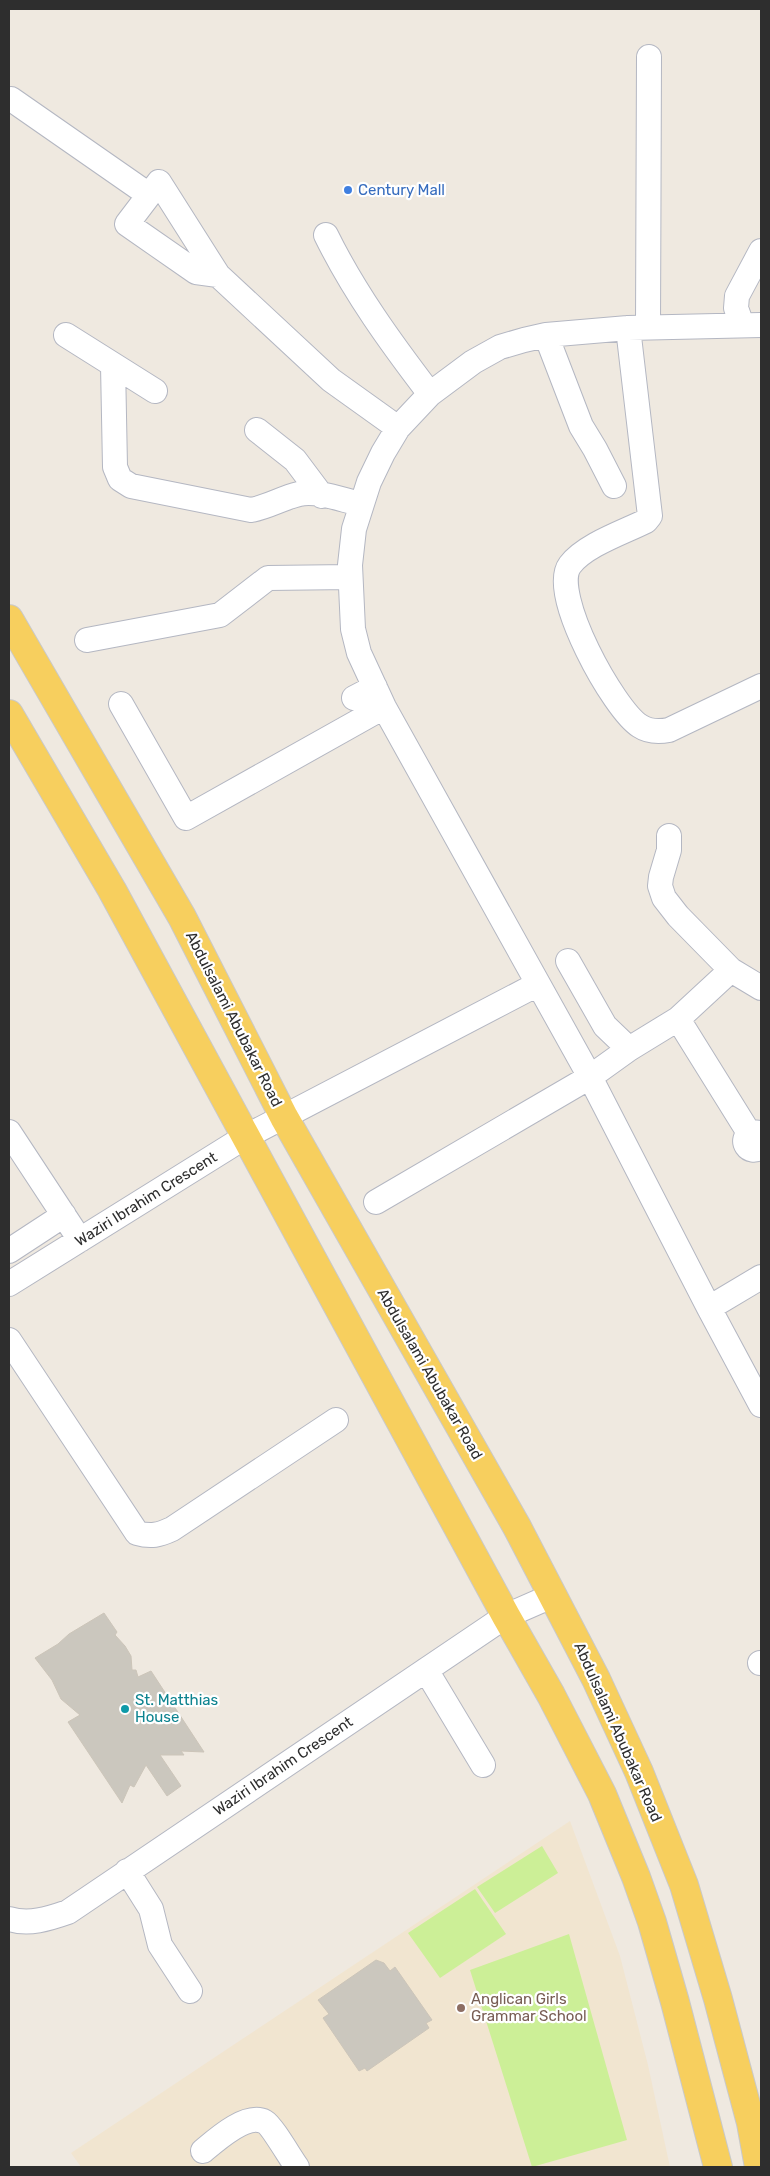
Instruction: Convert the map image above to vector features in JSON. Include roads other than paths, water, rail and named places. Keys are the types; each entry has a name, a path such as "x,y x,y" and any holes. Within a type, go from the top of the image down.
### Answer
{"main road":[{"name":"Abdulsalami Abubakar Road","path":"9,619 182,917 284,1117 554,1595 596,1678 639,1772 684,1885 718,1999 751,2123 759,2167"},
{"path":"9,714 112,890 506,1616 551,1695 602,1794 652,1922 718,2167"}],"street":[{"path":"649,57 638,328 650,516 646,521 584,552 569,566 565,580 567,600 591,659 629,716 638,726 658,732 669,730 761,686"},
{"path":"11,99 149,195"},
{"path":"218,276 196,272 127,224 159,182 218,276 331,380 398,428"},
{"path":"326,234 341,266 378,325 430,394"},
{"path":"751,325 736,308 737,296 761,251"},
{"path":"751,325 638,328 546,335 500,347 473,362 430,394 398,428 369,482 360,504 354,529 350,577 353,629 359,653 379,697 590,1077 761,1405"},
{"path":"66,335 155,391"},
{"path":"546,335 580,426 595,448 614,486"},
{"path":"113,365 114,467 120,479 131,486 251,510 265,508 299,494 312,494 360,504"},
{"path":"257,430 295,460 322,496"},
{"path":"87,640 220,615 268,578 350,577"},
{"path":"354,698 379,697"},
{"path":"121,704 186,818 379,697"},
{"path":"669,836 669,850 660,886 664,898 678,916 731,970 761,988"},
{"path":"568,961 605,1026 628,1049"},
{"path":"376,1202 590,1077 628,1049 678,1019 731,970"},
{"name":"Waziri Ibrahim Crescent","path":"9,1284 245,1137 538,984"},
{"path":"678,1019 757,1138"},
{"path":"9,1132 80,1240"},
{"path":"9,1251 64,1215"},
{"path":"709,1308 761,1277"},
{"path":"9,1340 137,1533 147,1536 160,1535 172,1529 336,1420"},
{"name":"Waziri Ibrahim Crescent","path":"9,1919 19,1922 43,1920 68,1912 506,1616 554,1595"},
{"path":"426,1670 483,1765"},
{"path":"127,1871 151,1909 160,1945 190,1991"},
{"path":"204,2151 244,2122 256,2119 266,2122 289,2164"}],"place":[{"name":"Century Mall","path":"348,190"},
{"name":"St. Matthias House","path":"125,1709"},
{"name":"Anglican Girls Grammar School","path":"461,2008"}]}
